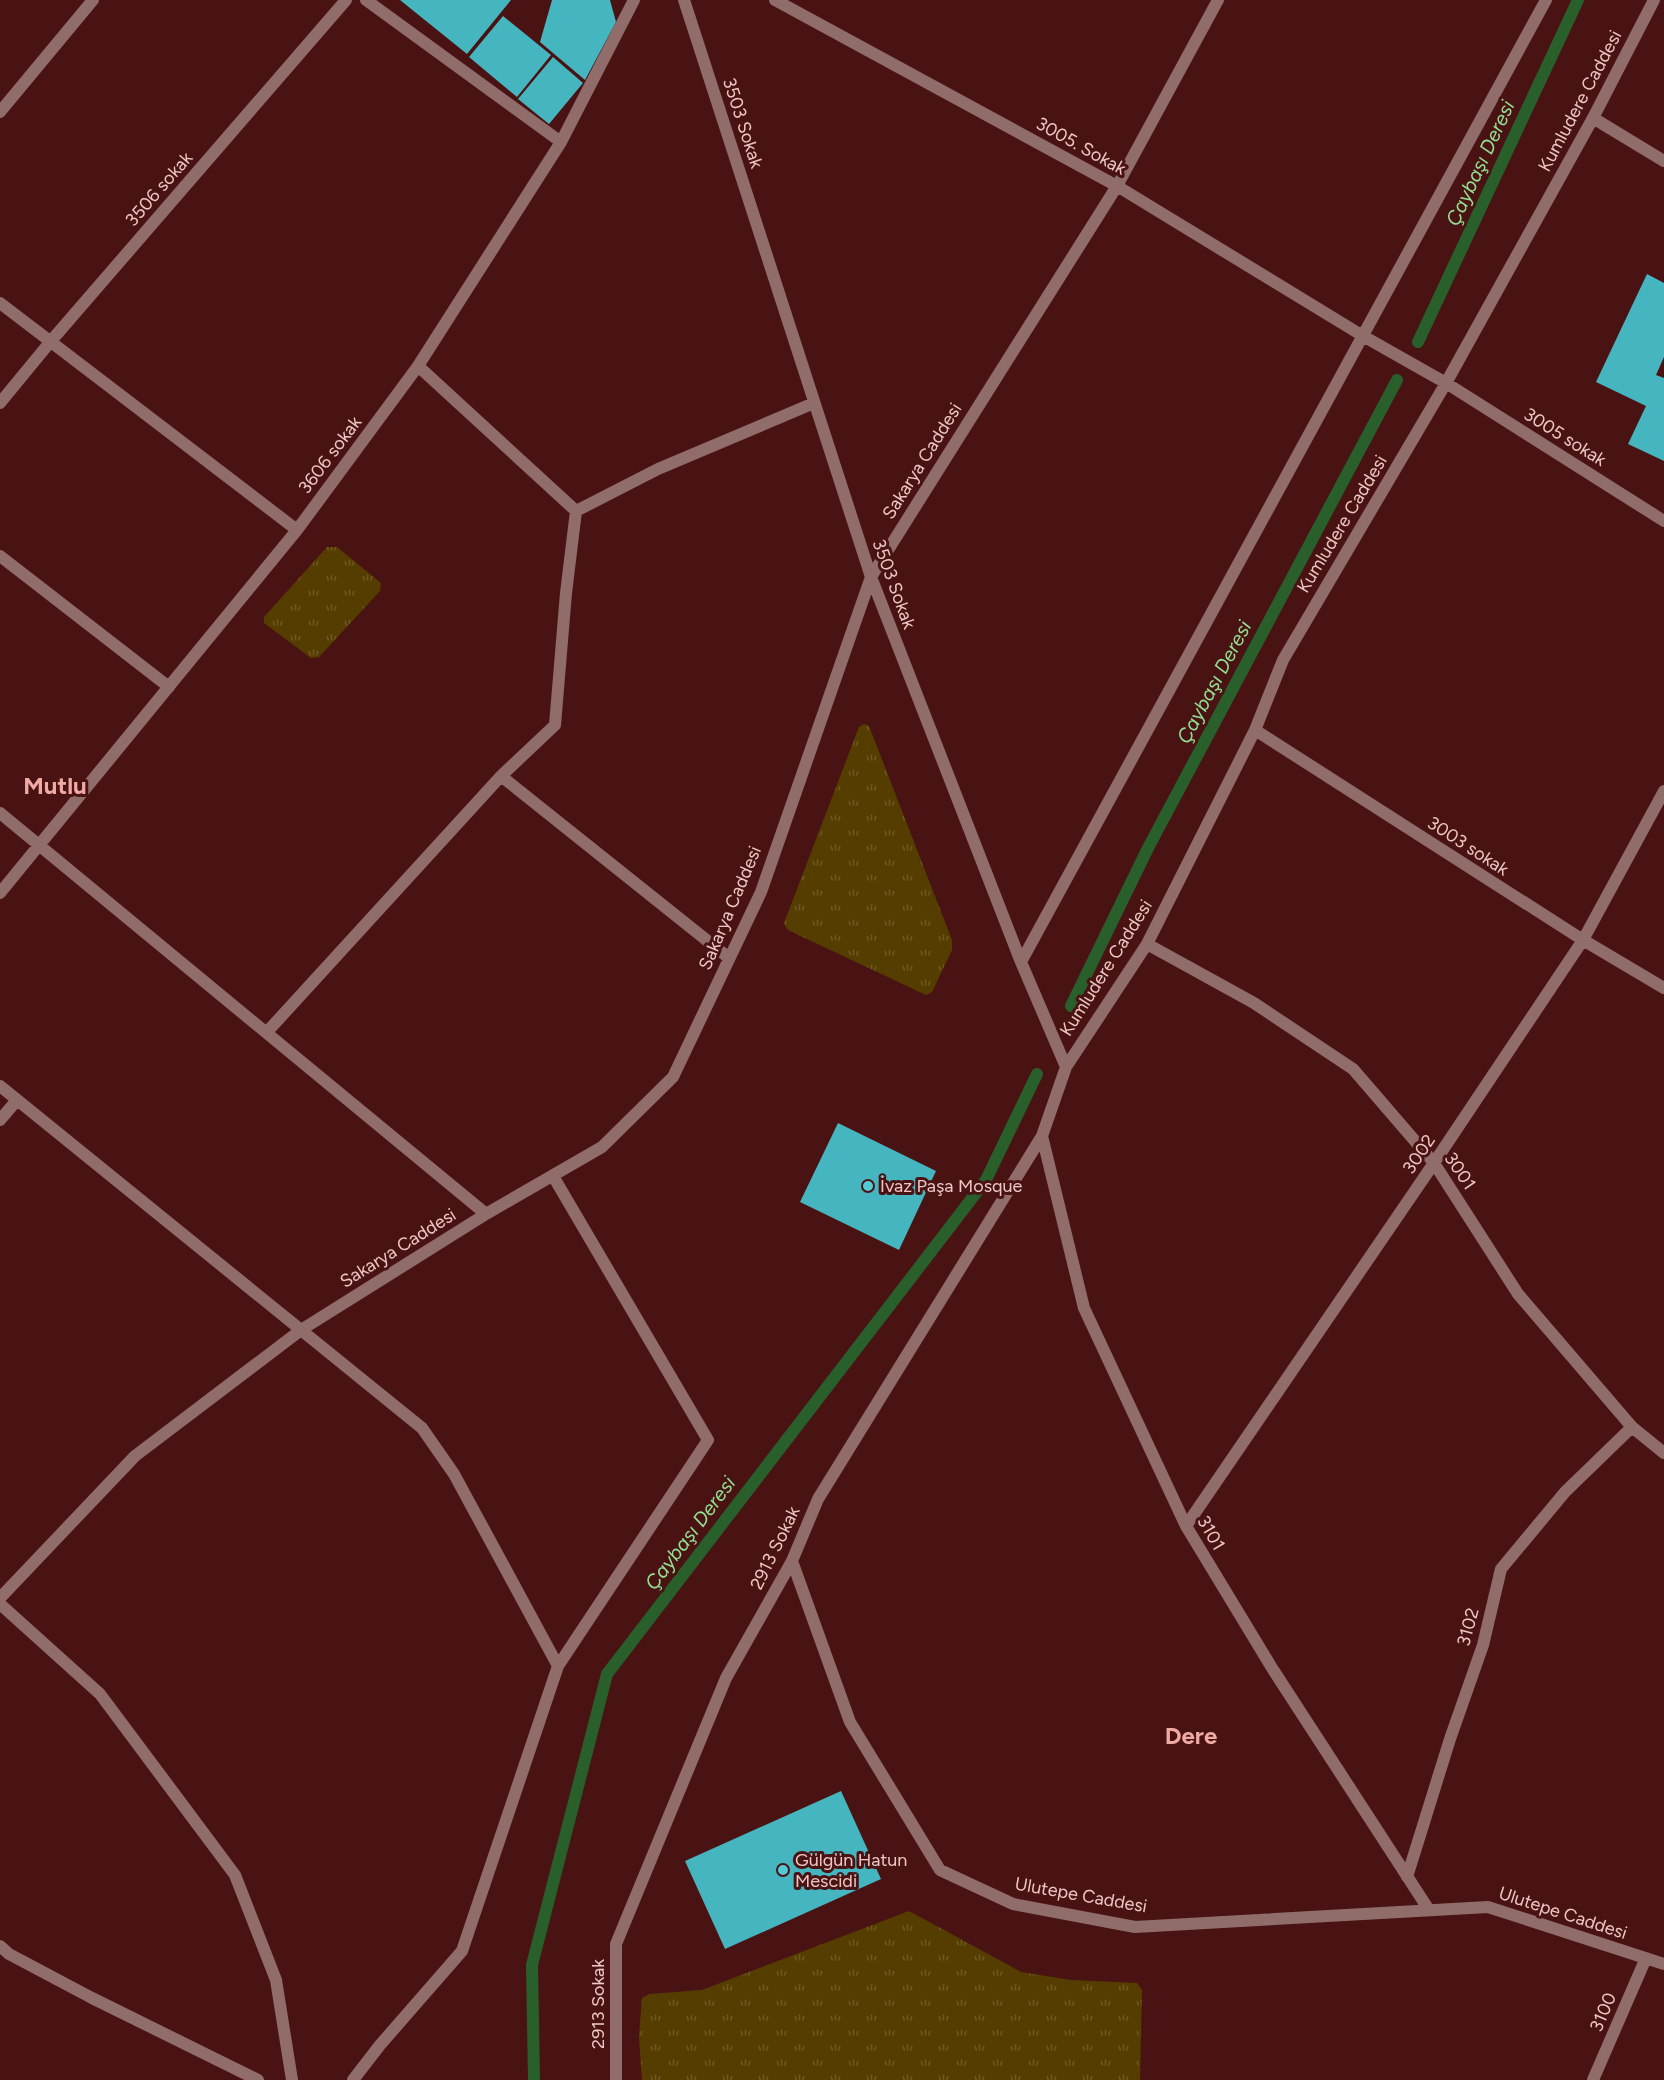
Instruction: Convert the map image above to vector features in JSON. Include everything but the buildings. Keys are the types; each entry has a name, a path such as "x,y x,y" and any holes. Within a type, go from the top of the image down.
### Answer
{"street":[{"path":"0,112 93,0"},
{"name":"3506 sokak","path":"0,403 346,0"},
{"path":"366,0 561,142"},
{"name":"3606 sokak","path":"0,893 297,530 418,366 561,142 634,0"},
{"name":"3503 Sokak","path":"684,0 871,577 1021,962 1066,1067"},
{"name":"3005. Sokak","path":"775,0 1117,186 1363,336"},
{"name":"Sakarya Caddesi","path":"0,1598 135,1456 301,1330 486,1214 602,1148 673,1077 760,892 871,577 1117,186 1218,0"},
{"path":"1021,962 1546,0"},
{"name":"Kumludere Caddesi","path":"1066,1067 1147,944 1255,730 1283,660 1446,383 1593,118 1654,0"},
{"path":"1593,118 1664,161"},
{"path":"0,303 297,530"},
{"path":"1363,336 1446,383"},
{"path":"418,366 576,511"},
{"name":"3005 sokak","path":"1446,383 1664,521"},
{"path":"576,511 658,469 814,403"},
{"path":"267,1032 501,776 555,725 566,593 576,511"},
{"path":"0,556 169,687"},
{"name":"3003 sokak","path":"1255,730 1583,940 1664,988"},
{"path":"501,776 729,958"},
{"name":"3002","path":"1186,1526 1583,940 1664,791"},
{"path":"0,813 486,1214"},
{"name":"3001","path":"1147,944 1254,1003 1353,1069 1434,1163 1518,1294 1632,1427 1664,1453"},
{"name":"2913 Sokak","path":"616,2080 616,1944 726,1678 792,1561 818,1499 1042,1136 1066,1067"},
{"path":"0,1086 422,1428 454,1474 558,1666"},
{"path":"0,1120 17,1100"},
{"name":"3101","path":"1042,1136 1084,1308 1186,1526 1272,1668 1429,1910"},
{"path":"352,2080 380,2044 462,1951 558,1666 708,1440 553,1176"},
{"name":"3102","path":"1407,1877 1450,1739 1483,1645 1501,1569 1565,1492 1632,1427"},
{"name":"Ulutepe Caddesi","path":"792,1561 850,1722 940,1870 1013,1904 1135,1927 1488,1907 1664,1964"},
{"path":"0,1604 100,1694 235,1875 276,1980 292,2080"},
{"path":"0,1946 9,1954 92,1998 258,2080"},
{"name":"3100","path":"1593,2080 1646,1958"}],"green space":[{"path":"327,547 337,547 381,583 380,591 319,657 311,658 264,623 264,617"},
{"path":"864,724 869,726 952,940 952,950 932,992 926,995 788,930 784,923 859,727"},
{"path":"909,1911 1021,1972 1071,1980 1137,1983 1142,1990 1140,2080 642,2080 639,2036 642,1998 649,1994 702,1990"}],"waterway":[{"name":"Çaybaşı Deresi","path":"1418,342 1578,0"},
{"name":"Çaybaşı Deresi","path":"1071,1006 1148,848 1397,380"},
{"name":"Çaybaşı Deresi","path":"534,2080 532,1965 607,1674 986,1180 1037,1074"}],"place":[{"name":"İvaz Paşa Mosque","path":"868,1186"},
{"name":"Gülgün Hatun Mescidi","path":"783,1870"}],"district":[{"name":"Mutlu","path":"55,786"},
{"name":"Dere","path":"1191,1736"}]}
